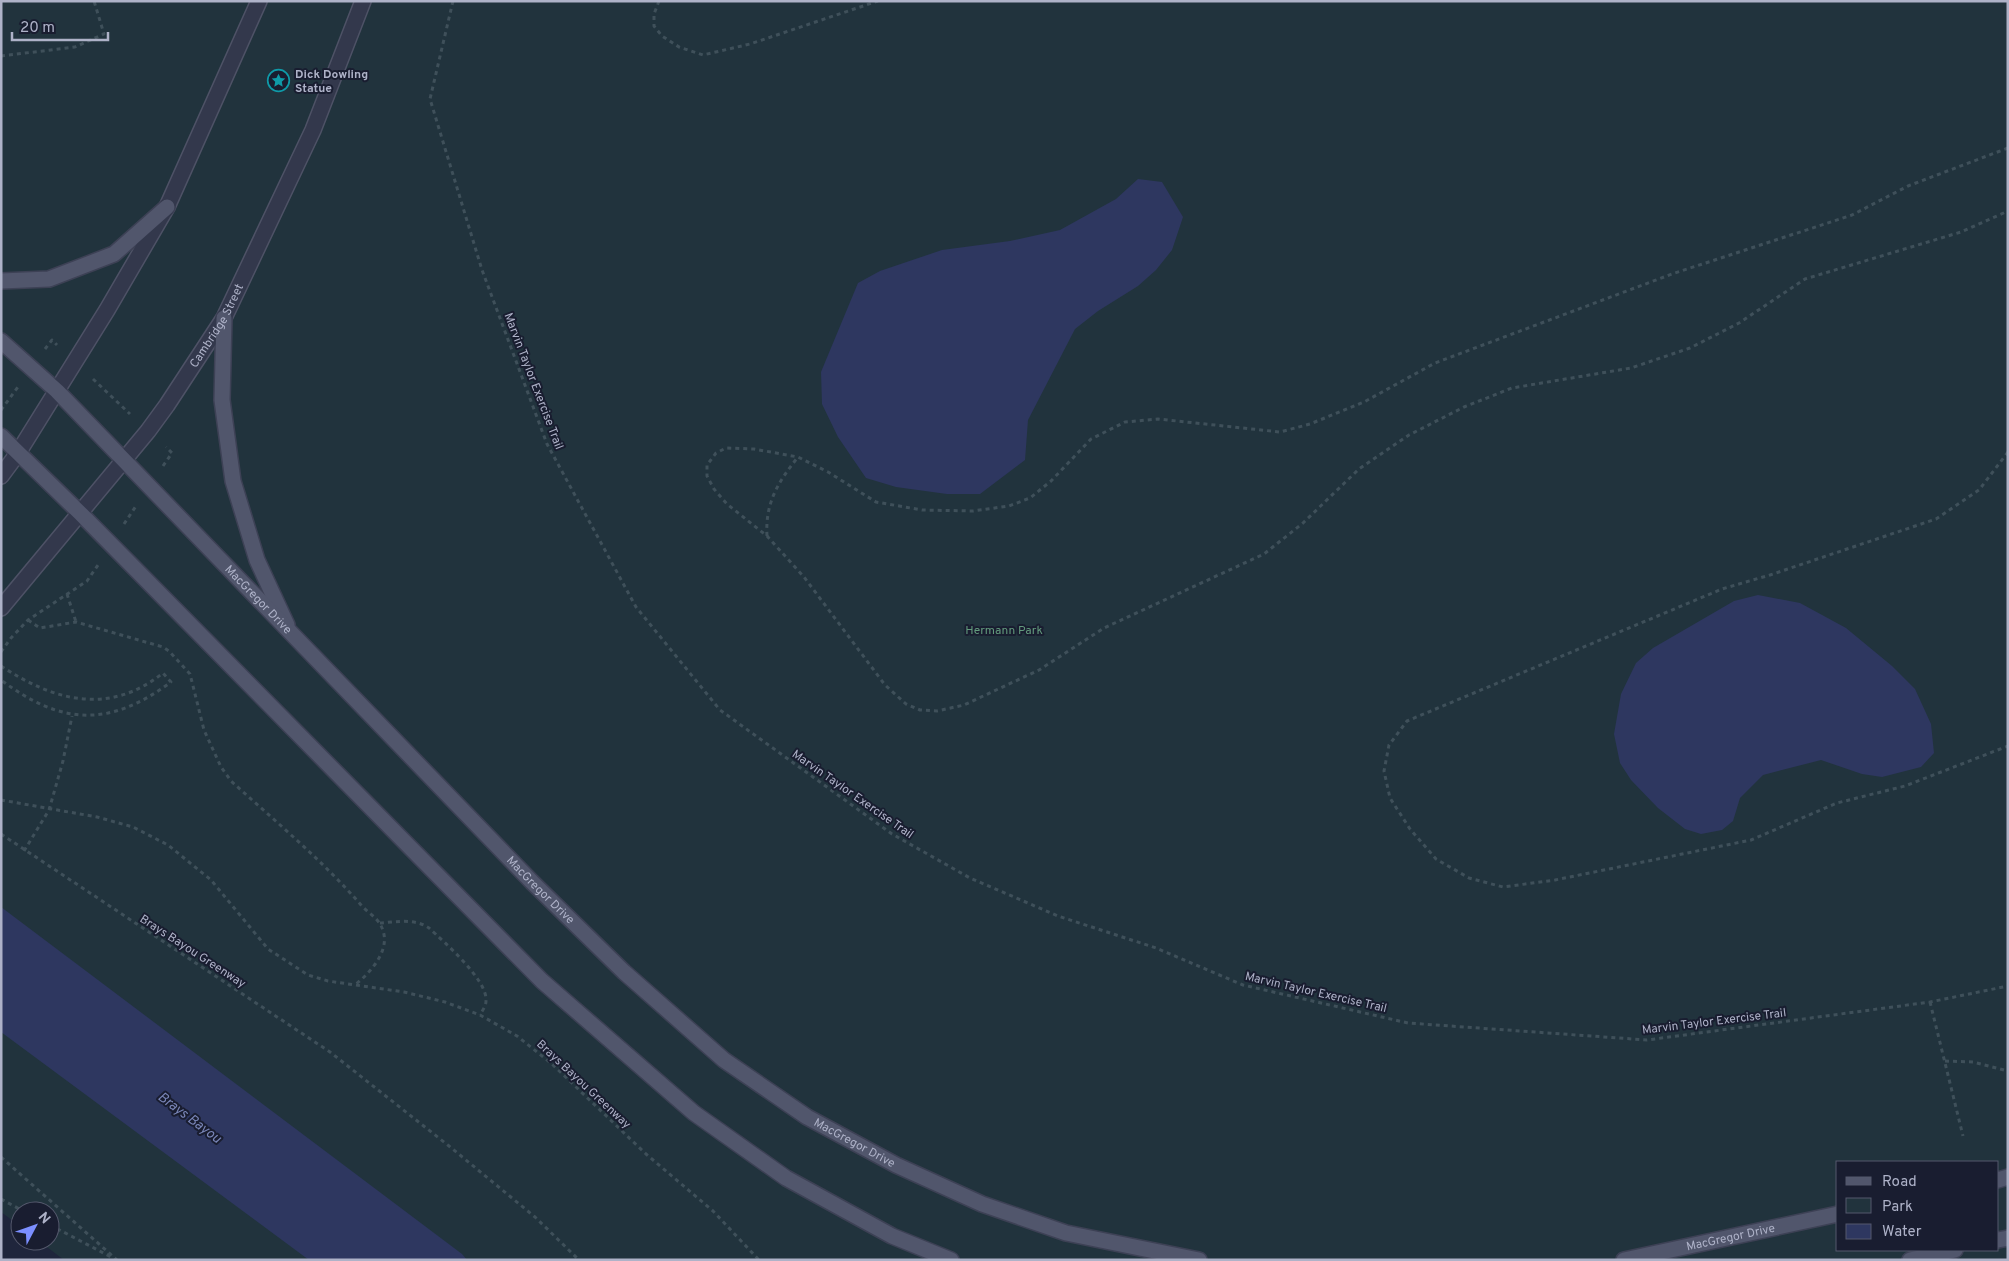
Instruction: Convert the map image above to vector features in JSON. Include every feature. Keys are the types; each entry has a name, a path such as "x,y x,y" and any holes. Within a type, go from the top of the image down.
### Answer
{"main road":[{"path":"1,281 49,279 114,254 167,207"},
{"path":"224,318 222,400 233,481 256,560 291,635"},
{"name":"MacGregor Drive","path":"1,341 57,391 532,882 624,972 724,1060 807,1117 896,1165 982,1204 1066,1233 1199,1260"},
{"path":"1,436 80,513 542,981 694,1113 786,1178 892,1236 951,1260"},
{"name":"MacGregor Drive","path":"1624,1260 1836,1214"},
{"path":"1910,1260 1950,1251"}],"street":[{"path":"1,476 18,453 75,362 167,207 259,1"},
{"name":"Cambridge Street","path":"1,608 148,431 224,318 313,130 363,1"}],"path":[{"path":"1,56 75,47 104,34 94,1"},
{"name":"Marvin Taylor Exercise Trail","path":"453,1 430,99 482,270 547,444 636,607 720,710 892,834 970,878 1005,894 1058,916 1156,948 1243,985 1408,1023 1647,1040 1930,1002 2008,986"},
{"path":"658,1 654,14 654,26 662,36 679,47 703,55 750,44 878,1"},
{"path":"2008,148 1908,186 1852,215 1672,274 1435,364 1364,402 1310,424 1280,432 1158,419 1125,422 1091,439 1051,481 1030,498 1008,506 965,511 922,510 876,502 828,472 798,457 775,452 726,448 716,453 707,465 707,476 714,489 727,504 767,536 804,577 885,684 906,704 920,710 937,711 964,705 1039,670 1104,628 1264,554 1303,523 1359,469 1408,435 1464,407 1512,388 1631,368 1690,348 1739,323 1804,278 1961,232 2008,211"},
{"path":"1,652 28,620 87,581 172,453 52,340"},
{"path":"2008,452 1980,490 1936,519 1770,575 1722,589 1407,721 1389,745 1384,771 1390,798 1410,829 1436,859 1469,878 1504,887 1555,880 1751,840 1837,803 1905,786 2008,746"},
{"path":"767,536 766,518 772,495 798,457"},
{"path":"67,594 76,622"},
{"path":"28,620 40,628 76,622 163,647 190,674 204,730 212,752 226,774 344,885 380,923 383,934 383,952 373,969 355,985"},
{"path":"1,666 36,688 52,694 80,699 107,698 131,692 163,674 170,682 156,693 116,711 91,716 72,716 38,704 1,680"},
{"path":"24,851 49,810 63,761 72,716"},
{"name":"Brays Bayou Greenway","path":"1,800 97,817 133,826 168,845 210,880 268,949 308,975 328,981 404,992 445,1002 480,1015 517,1036 552,1064 646,1154 713,1211 759,1260"},
{"name":"Brays Bayou Greenway","path":"1,834 330,1052 450,1146 536,1217 579,1260"},
{"path":"380,923 414,922 422,923 429,928 472,970 486,994 485,1006 480,1015"},
{"path":"1930,1002 1963,1136"},
{"path":"1945,1061 1973,1062 2008,1071"},
{"path":"1,1157 117,1260"},
{"path":"60,1230 117,1260"}],"green space":[{"name":"Hermann Park","path":"1,1 2008,1 2008,1260 64,1260 52,1251 60,1251 60,1201 10,1201 10,1219 1,1212"}],"water":[{"path":"1138,179 1162,182 1183,217 1172,250 1156,270 1138,286 1098,311 1075,329 1028,420 1025,460 980,494 947,494 896,487 866,478 838,437 822,404 821,372 858,283 880,271 942,250 1010,241 1060,230 1116,199"},
{"path":"1758,595 1800,603 1846,628 1892,666 1915,689 1931,724 1934,753 1921,767 1882,777 1862,774 1821,760 1763,775 1740,798 1733,821 1722,830 1701,834 1685,829 1658,808 1631,780 1620,763 1614,734 1621,694 1636,663 1653,648 1734,601"},
{"name":"Brays Bayou","path":"1,907 462,1254 467,1260 309,1260 1,1032"}],"place":[{"name":"Dick Dowling Statue","path":"279,81"}]}
